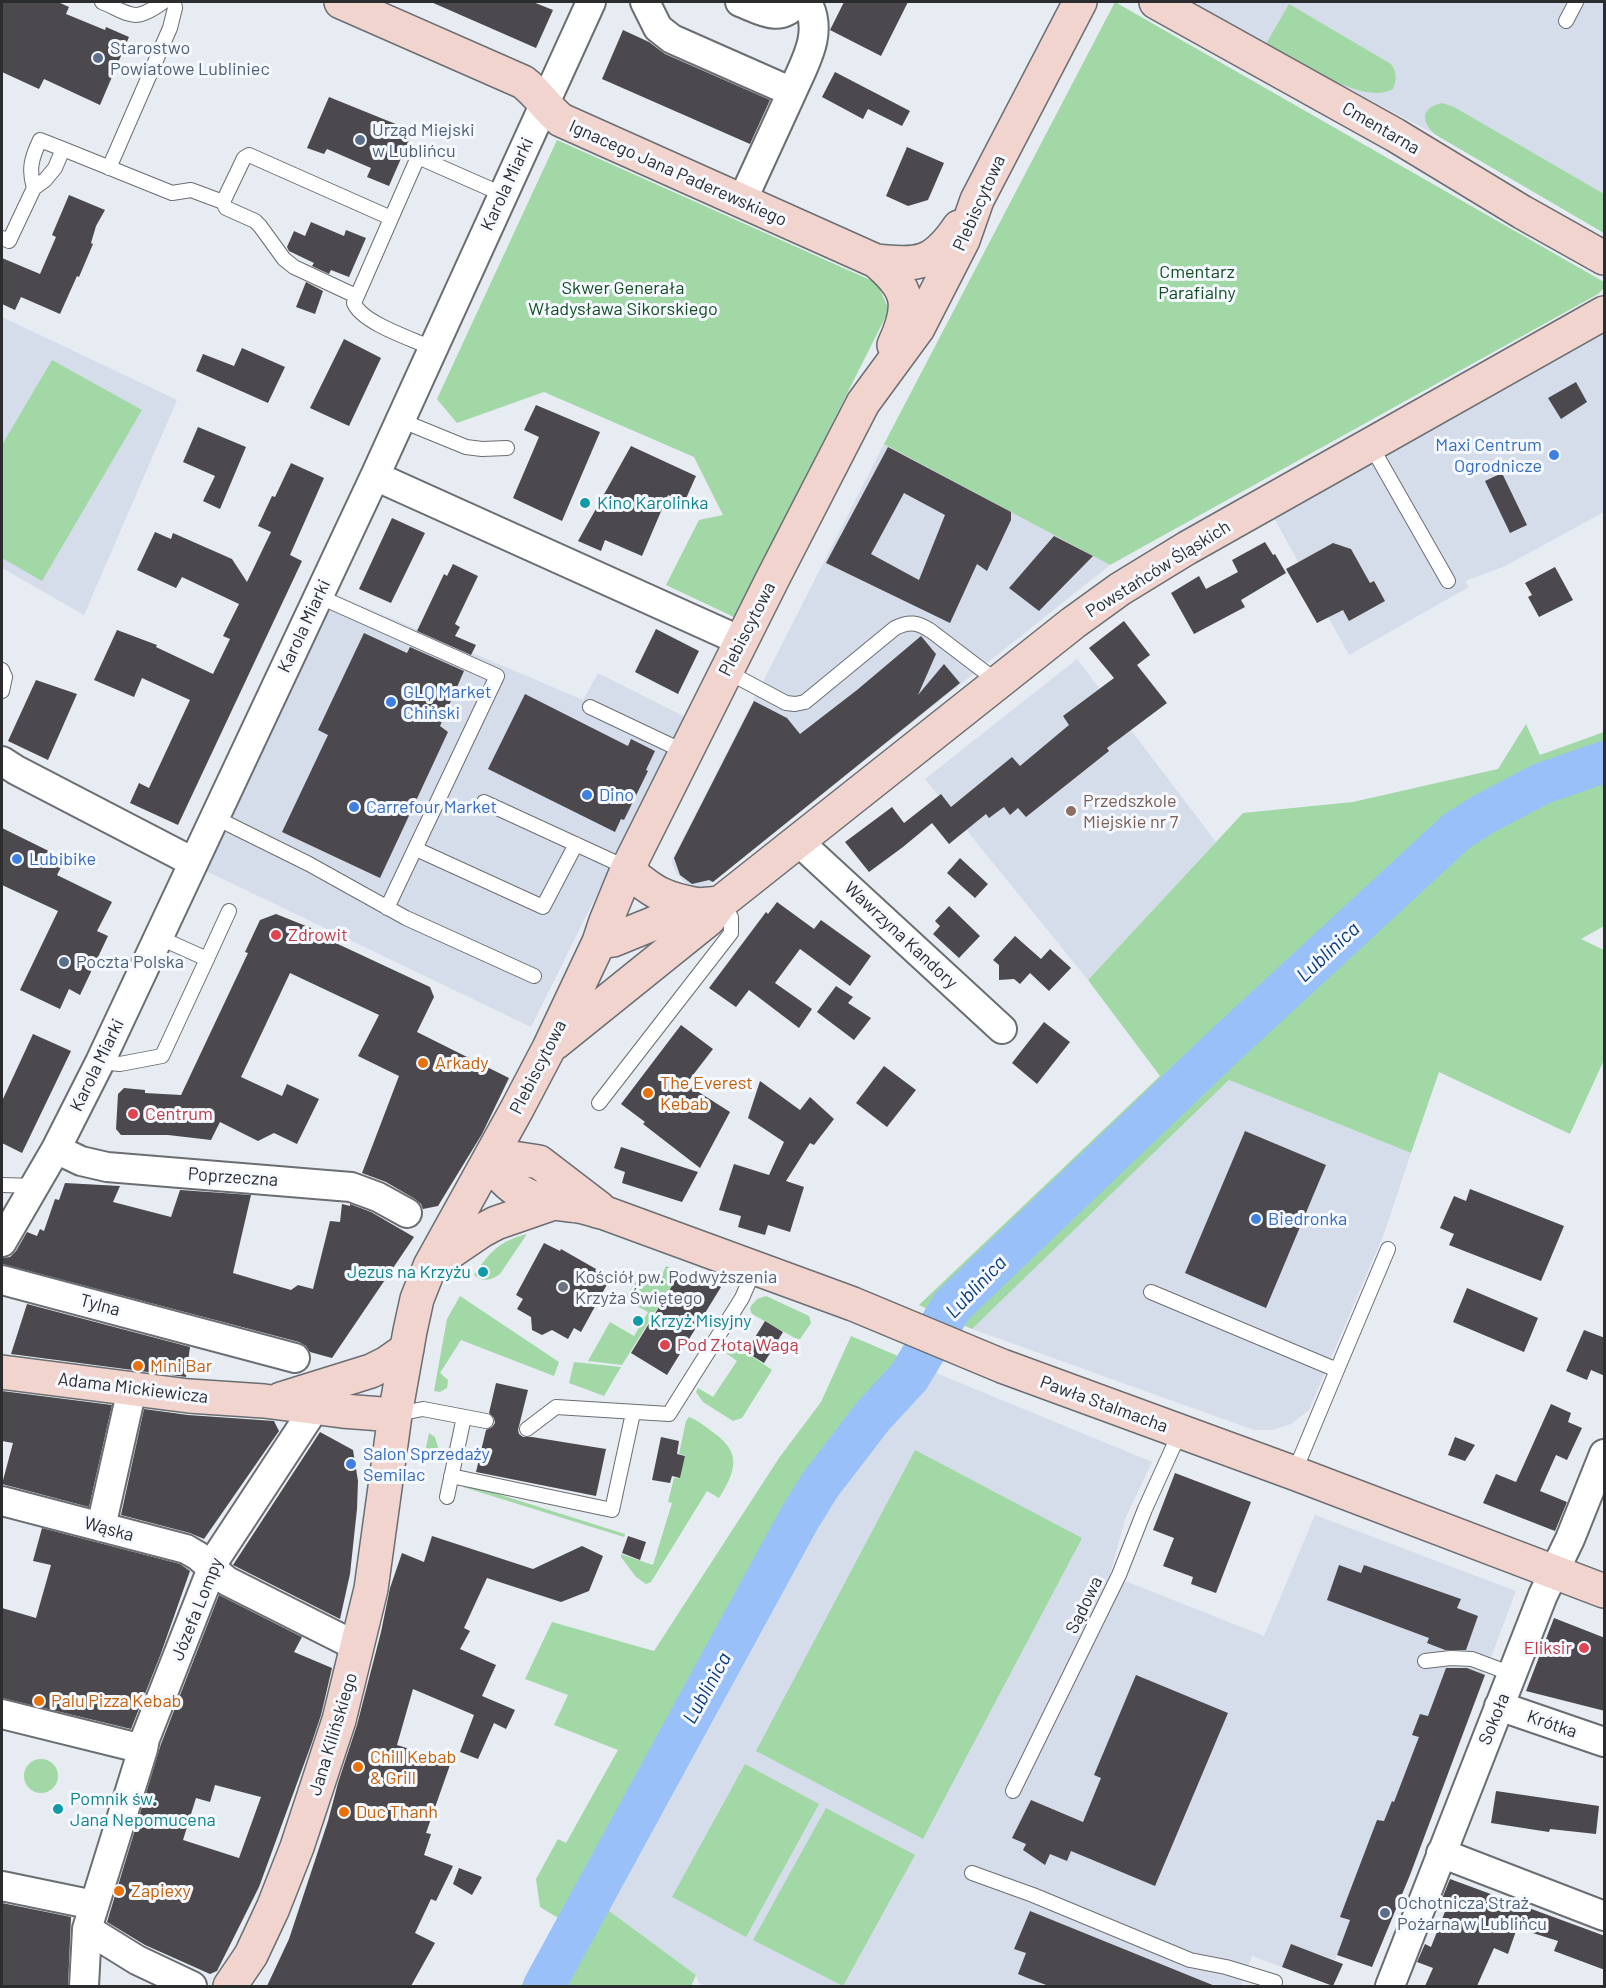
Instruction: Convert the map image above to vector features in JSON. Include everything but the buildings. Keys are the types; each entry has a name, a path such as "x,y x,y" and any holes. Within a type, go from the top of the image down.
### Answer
{"street":[{"name":"Ignacego Jana Paderewskiego","path":"341,2 379,9 523,82 535,91 552,113 561,120 876,261 916,263 931,257 940,251 951,238 977,200"},
{"name":"Karola Miarki","path":"2,1242 56,1149 100,1062 375,476 590,2"},
{"path":"645,2 658,28 672,39 792,92"},
{"path":"740,2 765,12 780,14 789,10 797,2"},
{"path":"742,201 811,47 814,18 807,2"},
{"name":"Plebiscytowa","path":"406,1349 417,1299 430,1266 549,1048 599,942 627,870 685,752 863,403 918,328 963,240 977,200 1080,2"},
{"name":"Cmentarna","path":"1156,2 1395,135 1522,212 1605,258"},
{"path":"863,403 894,344 904,316 903,289 896,278 876,261"},
{"name":"Powstańców Śląskich","path":"599,942 613,940 710,904 799,842 1073,622 1120,589 1370,444 1605,313"},
{"path":"375,476 741,641"},
{"path":"2,761 193,862"},
{"name":"Wawrzyna Kandory","path":"799,842 1002,1029"},
{"path":"627,870 661,896 710,904"},
{"name":"Powstańców Śląskich","path":"549,1048 709,919 710,904"},
{"path":"517,1109 539,1162"},
{"name":"Poprzeczna","path":"56,1149 81,1161 107,1167 351,1187 378,1197 407,1213"},
{"path":"489,1161 513,1158 539,1162"},
{"name":"Pawła Stalmacha","path":"489,1161 508,1183 519,1191 551,1204 580,1206 605,1213 756,1268 853,1304 951,1346 1605,1591"},
{"name":"Pawła Stalmacha","path":"539,1162 605,1213"},
{"path":"430,1266 496,1223 551,1204"},
{"name":"Tylna","path":"2,1280 295,1358"},
{"name":"Adama Mickiewicza","path":"264,1401 285,1398 352,1378 387,1363 406,1349"},
{"name":"Jana Kilińskiego","path":"230,1986 251,1955 273,1908 297,1847 339,1720 371,1588 406,1349"},
{"name":"Adama Mickiewicza","path":"2,1372 189,1396 395,1414"},
{"path":"101,1527 132,1389"},
{"path":"342,1411 366,1434 389,1466"},
{"name":"Józefa Lompy","path":"84,1986 91,1917 143,1749 211,1568 308,1418"},
{"name":"Sokoła","path":"1390,1986 1410,1940 1441,1853 1499,1706 1605,1454"},
{"name":"Wąska","path":"2,1501 186,1549 227,1581 358,1647"},
{"name":"Krótka","path":"1499,1706 1605,1742"},
{"path":"2,1714 143,1749"},
{"path":"1441,1853 1605,1916"},
{"path":"2,1886 91,1917 137,1960 192,1986"}],"lane":[{"path":"102,2 133,15 142,15 163,2"},
{"path":"109,168 170,28 175,8 174,2"},
{"path":"1566,21 1576,2"},
{"path":"34,188 30,176 32,158 40,140 172,193 191,190 223,202 226,208 255,221 284,258 294,267 356,296"},
{"path":"2,238 9,241 34,188 55,168 63,149"},
{"path":"223,202 244,158 249,155 391,218"},
{"path":"432,348 369,320 356,309 354,303 418,157 502,194"},
{"path":"400,420 466,447 507,448"},
{"path":"1370,444 1448,581"},
{"path":"318,596 497,676 387,908"},
{"path":"726,671 786,703 805,702 895,628 912,622 931,630 998,682"},
{"path":"2,670 5,677 2,691"},
{"path":"590,707 685,752"},
{"path":"484,802 621,865 627,870"},
{"path":"214,817 309,864 387,908 534,976"},
{"path":"416,849 543,907 576,844"},
{"path":"599,1103 731,933 730,917 710,904"},
{"path":"100,1062 120,1064 162,1056 229,911"},
{"path":"158,937 207,959"},
{"path":"2,1185 35,1186"},
{"path":"1294,1473 1388,1249"},
{"path":"527,1429 556,1407 669,1414 742,1298 756,1268"},
{"path":"1151,1292 1337,1370"},
{"path":"395,1414 423,1409 486,1421"},
{"path":"451,1476 612,1510 633,1413"},
{"path":"447,1497 464,1417"},
{"name":"Sądowa","path":"1013,1791 1119,1575 1145,1509 1180,1432"},
{"path":"1425,1661 1472,1659 1512,1674"},
{"path":"972,1873 1052,1902 1190,1960 1226,1967 1278,1985"}],"shaded area":[{"path":"1199,2 1604,2 1604,233 1436,135 1266,44 1195,10"},
{"path":"2,317 177,400 84,615 2,568"},
{"path":"1604,326 1604,512 1505,566 1465,581 1469,587 1349,655 1273,516"},
{"path":"884,444 1110,565 710,884 702,888 688,885 676,873 673,858"},
{"path":"332,593 583,700 598,673 685,717 531,1027 202,869"},
{"name":"Przedszkole Miejskie nr 7","path":"1077,659 1216,842 1088,980 925,779"},
{"path":"1229,1080 1411,1153 1385,1231 1309,1410 1291,1424 1272,1430 1254,1430 972,1329"},
{"path":"924,1368 1152,1462 1125,1519 1110,1575 1264,1636 1315,1515 1516,1591 1431,1816 1392,1801 1384,1821 1377,1820 1341,1916 1350,1920 1335,1960 1291,1945 1282,1967 1252,1956 1241,1986 706,1986 699,1983 696,1975 597,1902 825,1489"}],"green space":[{"name":"Cmentarz Parafialny","path":"1115,2 1604,282 1604,288 1598,294 1110,565 884,444"},
{"path":"1289,4 1391,64 1396,76 1393,89 1380,93 1347,87 1311,70 1266,44"},
{"path":"1442,103 1454,107 1604,194 1604,233 1436,135 1428,125 1425,116 1430,108"},
{"name":"Skwer Generała Władysława Sikorskiego","path":"557,140 877,283 889,310 736,618 666,585 699,520 723,515 694,457 544,392 457,423 437,399"},
{"path":"52,360 142,410 42,581 2,558 2,445"},
{"path":"1526,724 1540,755 1604,732 1604,926 1581,939 1604,950 1604,1060 1570,1134 1439,1072 1411,1153 1229,1080 972,1329 919,1305 1160,1076 1088,980 1243,813 1353,802 1498,769"},
{"path":"527,1234 500,1274 487,1280 474,1275 496,1248 509,1240"},
{"path":"666,1266 680,1272 622,1365 588,1361 610,1322 634,1336 648,1312 624,1299 636,1281 659,1281"},
{"path":"460,1296 559,1362 554,1376 461,1340 440,1373 448,1380 447,1388 440,1392 434,1391 447,1319"},
{"path":"766,1296 809,1316 811,1323 800,1339 752,1314 751,1306 757,1299"},
{"path":"851,1336 905,1359 810,1479 534,1986 521,1986 560,1919 540,1907 536,1879 558,1839 566,1843 618,1750 554,1725 568,1695 525,1679 552,1622 654,1651 779,1458 821,1402"},
{"path":"730,1343 772,1370 742,1418 733,1421 703,1402 696,1392 698,1388 713,1397 737,1361 723,1351"},
{"path":"574,1362 621,1367 604,1396 569,1383"},
{"path":"689,1417 710,1430 727,1445 733,1461 733,1469 719,1498 707,1491 651,1582 646,1584 636,1577 621,1554 653,1565 672,1503 668,1502 674,1478 680,1478 685,1455 679,1454 686,1421"},
{"path":"429,1433 435,1437 441,1458 438,1461 423,1462"},
{"path":"915,1450 1082,1538 923,1839 756,1751"},
{"path":"466,1484 625,1534 624,1537 463,1487"},
{"path":"41,1759 53,1764 58,1776 53,1788 41,1793 29,1788 24,1776 29,1764"},
{"path":"745,1764 819,1804 746,1937 672,1897"},
{"path":"826,1808 915,1855 843,1986 753,1940"},
{"path":"597,1902 696,1975 691,1986 550,1986"}],"waterway":[{"name":"Lublinica","path":"544,1986 799,1519 820,1485 873,1416 909,1377 952,1306 1222,1048 1457,831 1541,784 1604,762"}],"place":[{"name":"Starostwo Powiatowe Lubliniec","path":"98,58"},
{"name":"Urząd Miejski w Lublińcu","path":"360,140"},
{"name":"Maxi Centrum Ogrodnicze","path":"1554,455"},
{"name":"Kino Karolinka","path":"585,503"},
{"name":"GLQ Market Chiński","path":"391,702"},
{"name":"Dino","path":"587,795"},
{"name":"Carrefour Market","path":"354,807"},
{"name":"Przedszkole Miejskie nr 7","path":"1071,811"},
{"name":"Lubibike","path":"17,859"},
{"name":"Zdrowit","path":"276,935"},
{"name":"Poczta Polska","path":"64,962"},
{"name":"Arkady","path":"423,1063"},
{"name":"The Everest Kebab","path":"648,1093"},
{"name":"Centrum","path":"133,1114"},
{"name":"Biedronka","path":"1256,1219"},
{"name":"Jezus na Krzyżu","path":"483,1272"},
{"name":"Kościół pw. Podwyższenia Krzyża Świętego","path":"563,1287"},
{"name":"Krzyż Misyjny","path":"638,1321"},
{"name":"Pod Złotą Wagą","path":"665,1345"},
{"name":"Mini Bar","path":"138,1366"},
{"name":"Salon Sprzedaży Semilac","path":"351,1464"},
{"name":"Eliksir","path":"1584,1648"},
{"name":"Palu Pizza Kebab","path":"39,1701"},
{"name":"Chill Kebab & Grill","path":"358,1767"},
{"name":"Pomnik św. Jana Nepomucena","path":"58,1809"},
{"name":"Duc Thanh","path":"344,1812"},
{"name":"Zapiexy","path":"119,1891"},
{"name":"Ochotnicza Straż Pożarna w Lublińcu","path":"1385,1913"}]}
